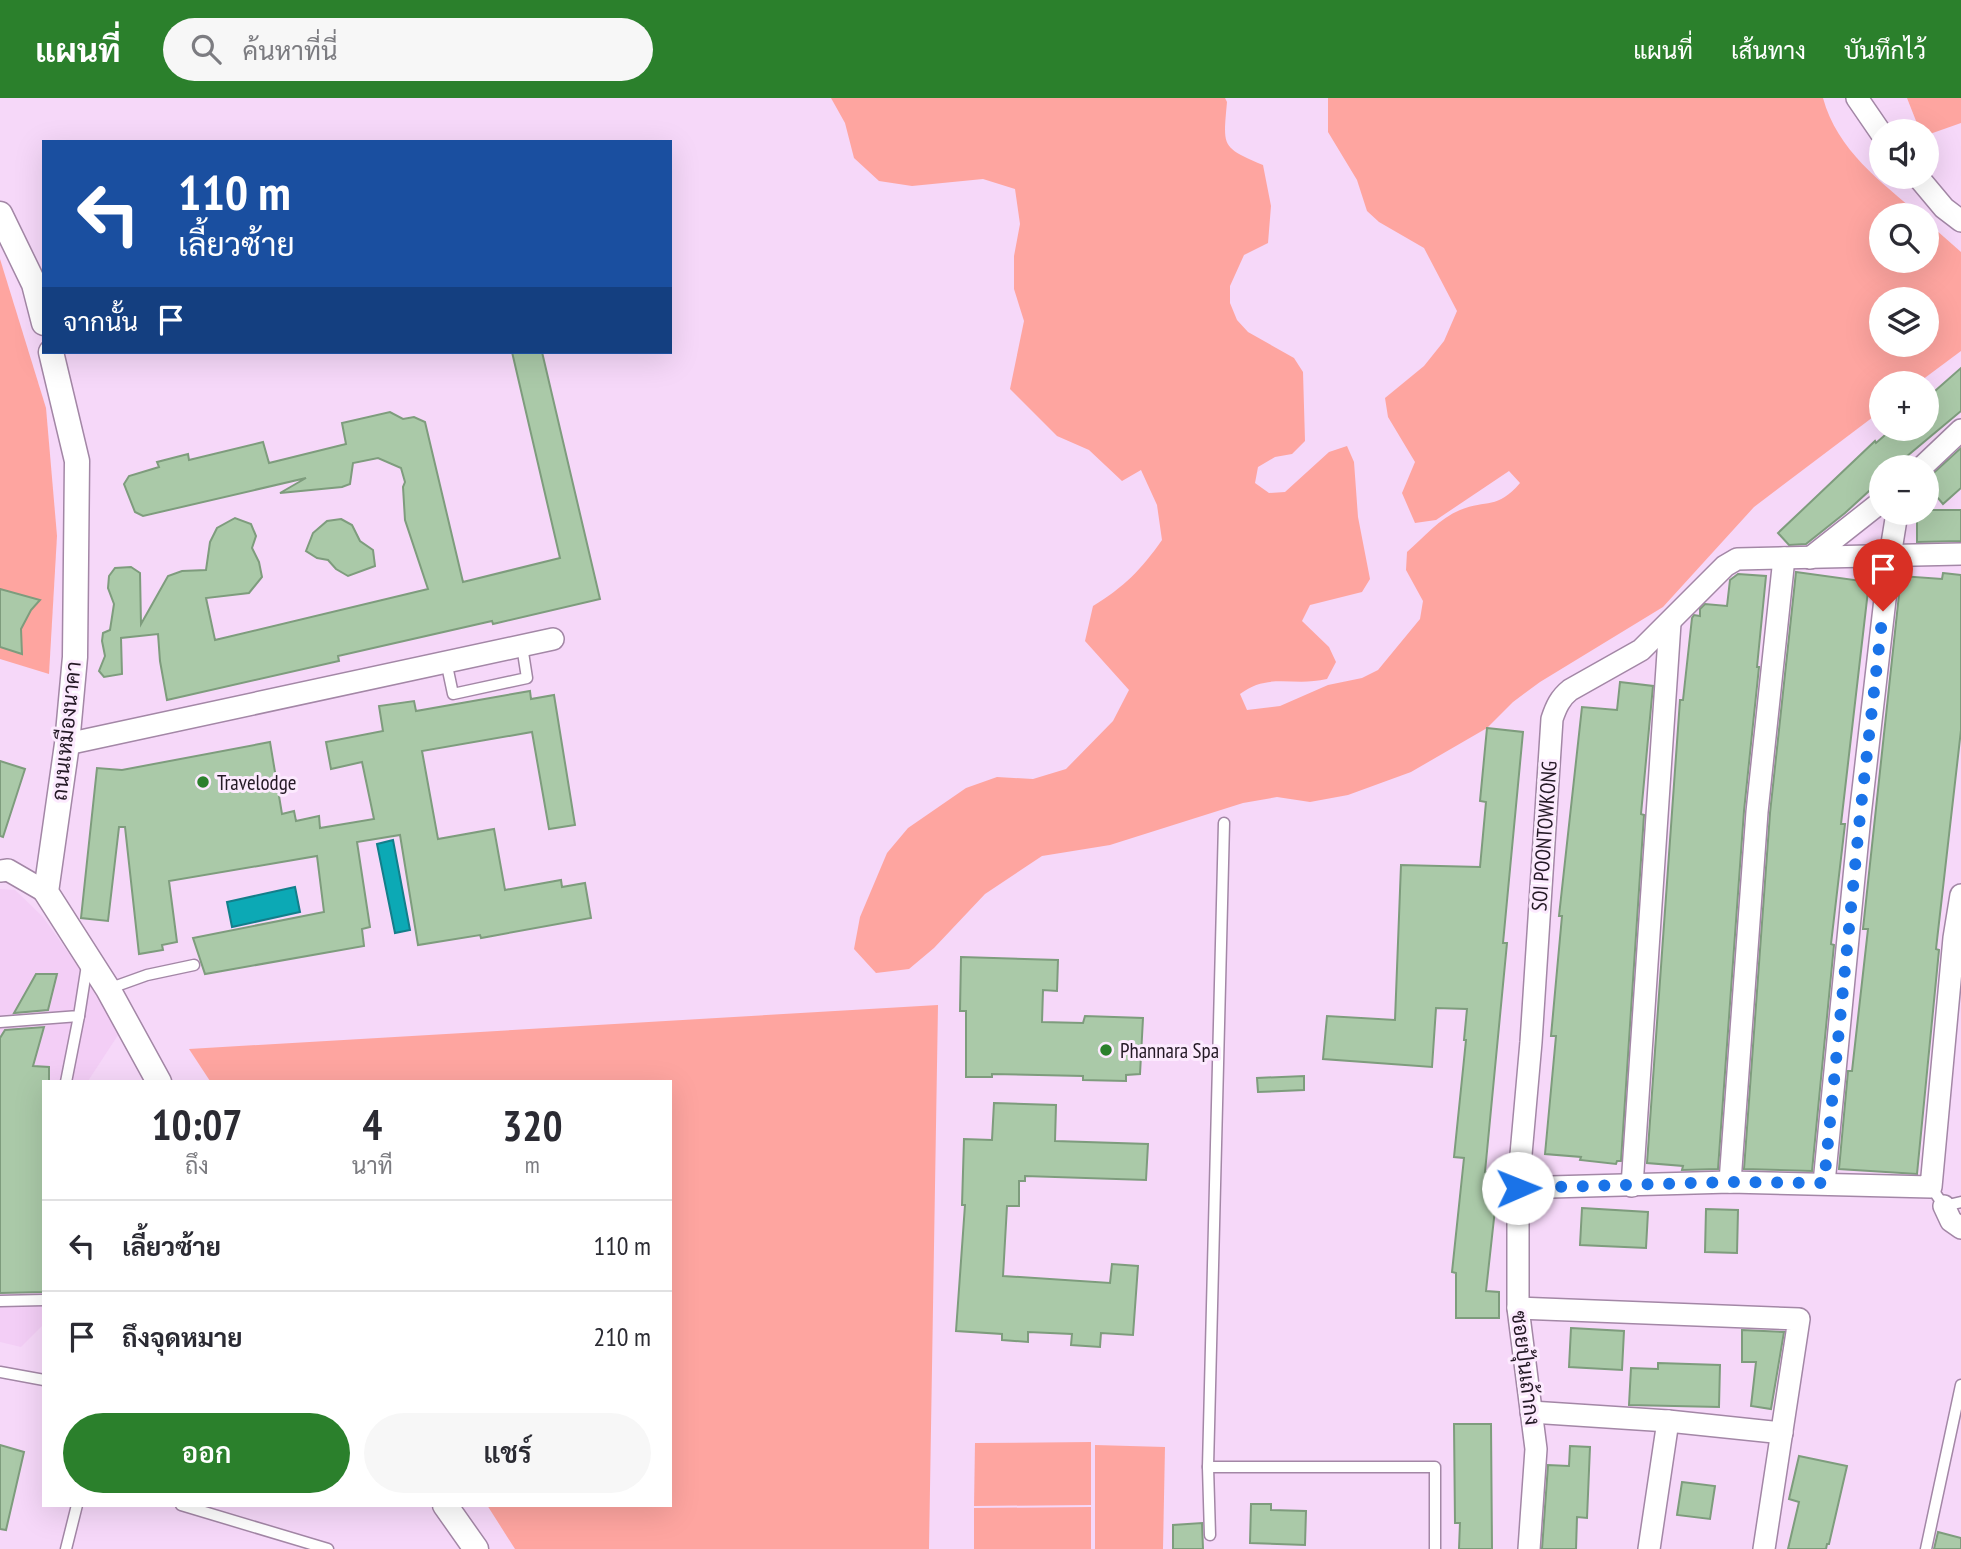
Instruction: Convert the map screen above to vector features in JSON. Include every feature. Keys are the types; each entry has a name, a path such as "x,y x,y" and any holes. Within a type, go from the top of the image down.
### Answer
{"street":[{"path":"1857,98 1871,119"},
{"path":"1928,189 1944,208 1961,221"},
{"path":"0,214 34,284 42,315"},
{"name":"ถนนเหมืองนาคา","path":"46,892 67,744 75,657 77,461 51,354"},
{"path":"1935,455 1961,430"},
{"path":"1810,558 1869,511"},
{"path":"1824,1183 1860,816 1895,525"},
{"path":"1730,1182 1757,812 1784,558 1961,554"},
{"name":"SOI POONTOWKONG","path":"1518,1188 1531,1042 1552,719 1561,698 1570,690 1642,650 1725,566 1737,559 1784,558"},
{"path":"1632,1186 1670,623"},
{"path":"67,744 553,639"},
{"path":"0,871 8,870 46,892 108,989 158,1080"},
{"path":"1518,1188 1730,1182 1931,1187 1954,938 1961,895"},
{"name":"ซอยปุ้นเถ้ากง","path":"1518,1188 1518,1308 1536,1449 1529,1549"},
{"path":"1953,1204 1951,1221 1961,1228"},
{"path":"1518,1308 1799,1319 1764,1549"},
{"path":"1531,1412 1668,1421 1782,1433"},
{"path":"1648,1549 1668,1421"},
{"path":"446,1507 476,1549"}],"lane":[{"path":"446,661 453,694 527,678 522,646"},
{"path":"1210,1535 1208,1467 1224,823"},
{"path":"66,1080 84,998 88,959"},
{"path":"108,989 147,975 194,965"},
{"path":"0,1022 79,1016"},
{"path":"1931,1187 1953,1204"},
{"path":"0,1301 42,1300"},
{"path":"0,1372 42,1380"},
{"path":"1926,1549 1961,1385"},
{"path":"1208,1467 1435,1467 1435,1549"},
{"path":"66,1549 76,1507"},
{"path":"188,1507 328,1549"}],"shaded area":[{"path":"831,98 1225,98 1228,144 1239,154 1263,165 1271,206 1268,243 1244,255 1230,286 1230,303 1237,320 1248,332 1294,358 1303,372 1305,441 1292,454 1275,457 1258,467 1255,483 1269,493 1285,492 1329,452 1347,446 1354,462 1358,517 1370,579 1362,592 1310,605 1302,621 1329,647 1336,662 1327,679 1271,682 1251,687 1240,694 1247,710 1280,706 1328,685 1362,678 1378,670 1420,619 1423,601 1406,570 1407,552 1453,514 1469,507 1498,501 1520,483 1509,471 1436,520 1415,523 1402,493 1415,462 1388,417 1385,398 1424,366 1444,341 1457,311 1424,248 1379,222 1367,211 1357,180 1328,132 1328,98 1823,98 1839,134 1869,170 1869,189 1890,189 1906,203 1869,203 1869,273 1939,273 1939,233 1961,252 1961,351 1934,371 1869,371 1869,420 1754,507 1663,607 1540,682 1513,702 1487,728 1411,772 1348,795 1310,802 1277,797 1243,803 1110,845 1042,856 985,894 934,948 909,969 876,973 854,949 860,917 887,853 908,828 966,788 997,777 1033,779 1066,769 1113,721 1129,690 1085,641 1093,606 1131,577 1162,540 1157,505 1141,470 1122,481 1089,450 1057,436 1010,389 1024,321 1014,289 1014,256 1020,224 1015,189 983,179 912,186 879,181 854,158 845,123"},
{"path":"1907,98 1961,98 1961,123 1939,131 1939,119 1915,119"},
{"path":"0,259 46,408 57,536 49,674 0,659"},
{"path":"0,889 15,890 43,917 120,1032 89,1080 42,1080 42,1326 21,1347 0,1342"},
{"path":"938,1005 929,1549 515,1549 488,1507 672,1507 672,1080 209,1080 189,1049"},
{"path":"1091,1442 1091,1505 974,1506 975,1443"},
{"path":"1095,1445 1165,1447 1163,1549 1095,1549"},
{"path":"1091,1507 1091,1549 974,1549 974,1508"}],"water":[{"path":"393,840 410,930 395,933 377,844"},
{"path":"295,887 300,912 232,927 227,902"}],"building":[{"path":"512,354 542,354 600,599 338,656 339,661 167,700 158,634 121,638 122,674 104,677 99,671 105,656 103,633 110,630 114,604 108,588 109,576 115,568 131,567 140,573 141,624 168,576 182,571 206,570 210,542 217,528 235,518 251,524 256,536 252,548 262,577 249,593 206,598 215,640 428,589 405,520 405,482 401,468 378,458 353,463 350,484 342,487 280,493 306,478 143,516 135,512 124,484 129,476 159,467 157,462 188,454 189,460 263,442 269,463 346,444 342,423 390,412 403,419 414,417 425,422 463,582 560,558"},
{"path":"1961,368 1961,411 1939,429 1939,387"},
{"path":"1875,441 1925,441 1908,455 1869,455 1869,491 1806,544 1789,545 1778,533"},
{"path":"1961,448 1961,488 1943,504 1939,499 1939,468"},
{"path":"1939,510 1961,510 1961,541 1917,542 1917,525 1939,525"},
{"path":"341,519 352,525 360,541 373,550 375,566 348,576 328,560 317,558 306,551 313,533 327,521"},
{"path":"1796,572 1869,582 1841,824 1845,824 1831,944 1834,945 1812,1171 1744,1169 1770,813"},
{"path":"1943,573 1961,575 1961,730 1936,949 1939,950 1917,1174 1839,1169 1848,1071 1852,1071 1868,929 1863,929 1901,576 1942,579"},
{"path":"1738,574 1766,576 1744,811 1718,1169 1682,1170 1683,1166 1647,1163 1680,700 1683,700 1692,618 1694,615 1700,616 1700,609 1705,604 1727,606 1730,580"},
{"path":"0,589 40,600 21,629 22,654 0,647"},
{"path":"1620,682 1653,686 1641,814 1644,815 1621,1161 1616,1164 1545,1154 1556,1036 1551,1036 1562,916 1559,916 1582,707 1617,710"},
{"path":"530,691 531,699 554,695 575,825 549,829 532,732 422,751 438,839 494,829 505,890 561,880 562,887 585,883 591,918 481,938 480,935 418,945 400,835 357,842 370,927 362,929 364,946 205,974 193,938 324,912 317,856 169,881 177,942 162,945 163,950 139,954 125,827 119,827 108,921 81,918 97,768 122,770 270,742 282,814 294,811 296,821 319,816 320,828 374,819 362,762 331,769 326,742 383,731 379,706 414,701 416,711"},
{"path":"1487,728 1523,732 1503,943 1507,943 1485,1172 1499,1173 1486,1291 1499,1292 1499,1318 1456,1318 1456,1273 1452,1272 1464,1158 1454,1157 1467,1009 1436,1008 1432,1067 1323,1059 1327,1016 1395,1020 1401,865 1480,867 1486,802 1480,801"},
{"path":"0,761 25,769 3,837 0,836"},
{"path":"961,957 1058,960 1057,991 1043,990 1042,1022 1083,1023 1085,1016 1143,1018 1140,1074 1126,1075 1126,1081 1083,1080 1083,1076 992,1074 992,1077 966,1077 966,1011 960,1011"},
{"path":"36,974 57,974 48,1010 14,1013"},
{"path":"44,1027 33,1066 49,1067 49,1080 42,1080 42,1292 0,1293 0,1038 5,1030"},
{"path":"1304,1076 1304,1090 1258,1092 1257,1078"},
{"path":"994,1103 1056,1105 1055,1141 1148,1144 1146,1180 1025,1176 1025,1181 1019,1181 1019,1206 1007,1206 1003,1276 1110,1283 1112,1264 1138,1266 1133,1335 1101,1333 1100,1347 1071,1345 1072,1334 1028,1332 1028,1342 1002,1340 1002,1334 956,1331 965,1205 962,1205 964,1139 992,1140"},
{"path":"1582,1208 1648,1212 1646,1248 1580,1245"},
{"path":"1706,1209 1738,1210 1737,1253 1705,1252"},
{"path":"1571,1328 1624,1331 1622,1370 1569,1367"},
{"path":"1742,1330 1784,1332 1771,1409 1751,1406 1756,1362 1742,1362"},
{"path":"1658,1363 1720,1365 1719,1407 1629,1405 1631,1368 1658,1369"},
{"path":"1454,1424 1491,1424 1492,1549 1459,1549 1460,1523 1455,1523"},
{"path":"0,1445 24,1452 6,1530 0,1529"},
{"path":"1570,1446 1590,1447 1587,1518 1577,1517 1576,1549 1542,1549 1548,1465 1569,1466"},
{"path":"1799,1456 1847,1466 1826,1549 1788,1549 1799,1502 1789,1499"},
{"path":"1682,1482 1715,1486 1710,1519 1677,1515"},
{"path":"1251,1504 1271,1504 1271,1510 1306,1511 1305,1545 1250,1543"},
{"path":"1202,1523 1203,1549 1173,1549 1173,1525"},
{"path":"1938,1532 1961,1538 1961,1549 1934,1549"}],"place":[{"name":"Travelodge","path":"203,782"},
{"name":"Phannara Spa","path":"1106,1050"}],"route":[{"path":"1518,1188 1730,1182 1824,1183 1883,611"}]}
